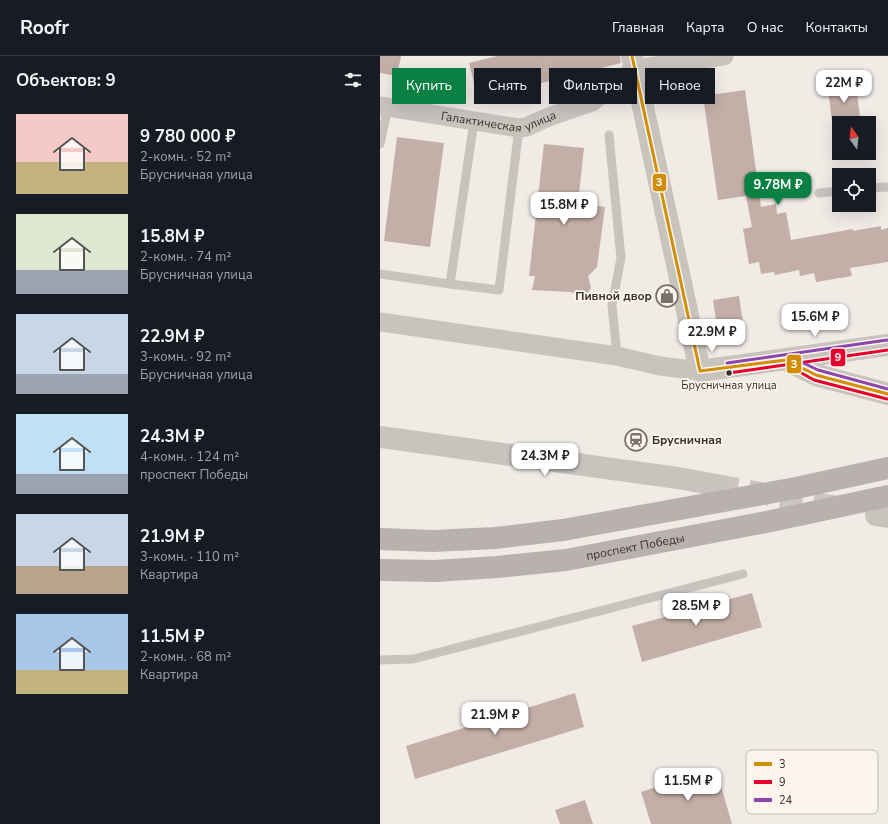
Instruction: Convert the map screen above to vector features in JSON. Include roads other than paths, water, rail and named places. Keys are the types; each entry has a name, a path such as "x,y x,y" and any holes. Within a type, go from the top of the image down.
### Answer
{"main road":[{"path":"380,539 432,541 495,538 563,530 796,488 888,468"},
{"name":"проспект Победы","path":"380,570 435,571 497,567 566,560 771,521 888,496"}],"street":[{"name":"Галактическая улица","path":"384,106 520,128 592,102 633,63 724,56"},
{"path":"633,63 700,371"},
{"path":"380,322 617,356 660,366 700,371 888,345"},
{"path":"786,360 816,375 888,394"},
{"path":"380,437 678,478 716,485"}],"lane":[{"path":"380,144 384,106"},
{"path":"450,284 474,121"},
{"path":"380,274 499,290 520,128"},
{"path":"609,135 621,258 612,305 617,356"},
{"path":"876,188 888,187"},
{"path":"819,193 832,192"},
{"path":"380,660 413,659 743,574"}],"tunnel":[{"path":"716,485 837,507"}],"place":[{"name":"Пивной двор","path":"667,296"},
{"name":"Брусничная улица","path":"729,373"},
{"name":"Брусничная","path":"636,440"}]}
